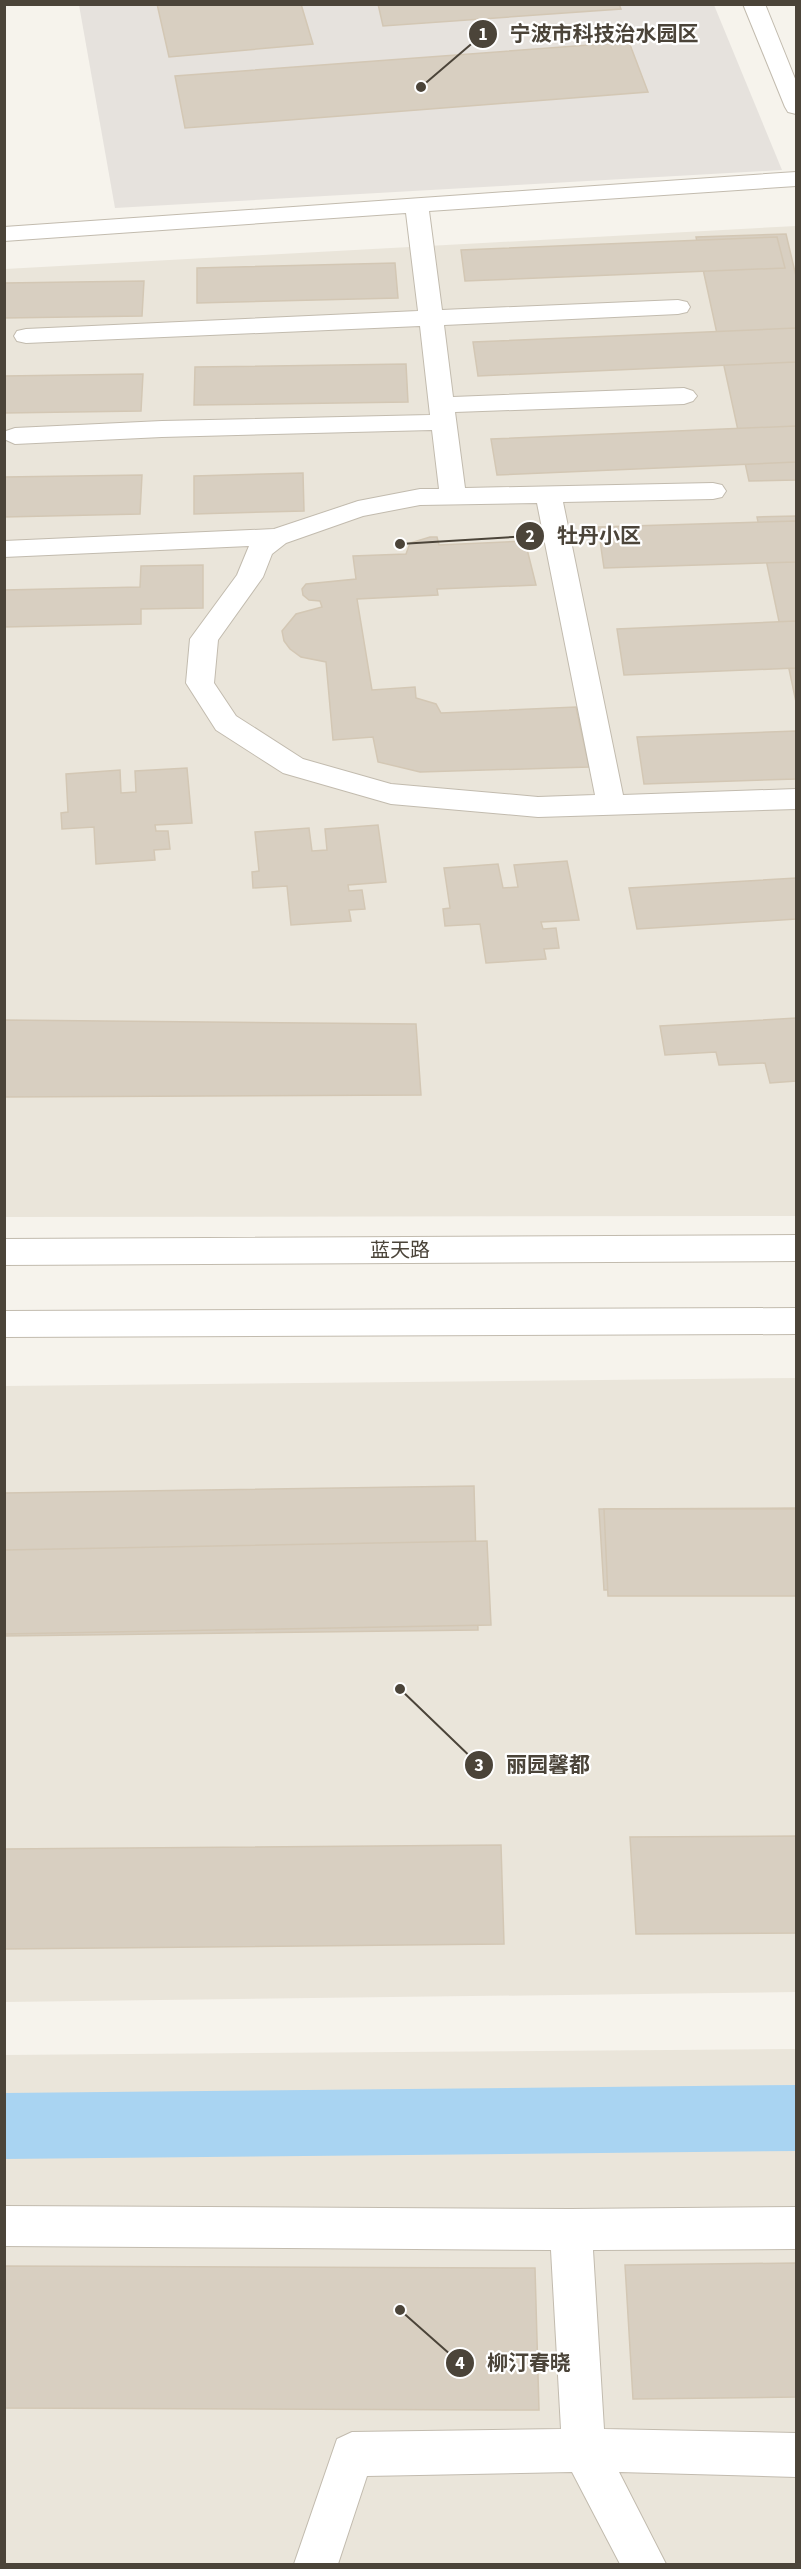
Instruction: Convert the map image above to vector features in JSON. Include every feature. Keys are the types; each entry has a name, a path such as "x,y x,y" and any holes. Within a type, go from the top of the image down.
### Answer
{"street":[{"path":"754,4 796,107"},
{"path":"4,234 796,179"},
{"path":"417,205 453,496"},
{"path":"26,336 678,307"},
{"path":"15,436 442,413 684,396"},
{"path":"4,549 277,537 358,509 420,497 713,491"},
{"path":"548,494 611,805"},
{"path":"277,537 260,550 250,577 204,639 200,683 226,723 293,766 391,794 538,807 796,799"},
{"name":"蓝天路","path":"4,1252 796,1248"},
{"path":"4,1324 796,1322"},
{"path":"4,2226 571,2230 796,2228"},
{"path":"571,2230 584,2451 644,2565"},
{"path":"316,2565 352,2454 584,2451 796,2455"}],"shaded area":[{"path":"79,5 714,5 782,170 115,208"},
{"path":"796,226 796,1216 5,1217 5,269"},
{"path":"796,1378 796,1992 5,2002 4,1386"},
{"path":"796,2049 796,2564 5,2564 4,2055"}],"building":[{"path":"157,4 301,4 313,44 169,57"},
{"path":"378,4 619,4 621,9 383,26"},
{"path":"629,42 648,92 185,128 175,76"},
{"path":"786,234 796,276 796,480 749,481 696,237"},
{"path":"777,237 785,268 465,281 461,250"},
{"path":"395,263 398,298 197,303 197,268"},
{"path":"144,281 142,316 4,318 4,283"},
{"path":"796,328 796,362 478,376 473,342"},
{"path":"406,364 408,402 194,405 195,367"},
{"path":"143,374 141,411 4,413 4,376"},
{"path":"796,426 796,462 497,475 491,439"},
{"path":"303,473 304,511 194,514 194,476"},
{"path":"142,475 140,514 4,517 4,477"},
{"path":"796,516 796,702 757,517"},
{"path":"796,521 796,562 604,568 598,527"},
{"path":"437,537 439,545 525,541 536,585 437,589 438,595 357,599 372,690 415,687 416,698 436,704 441,713 576,707 589,767 420,772 378,762 373,737 333,740 326,662 301,657 284,641 282,631 296,614 322,607 320,601 309,600 303,595 302,589 306,584 356,579 353,556 406,554 410,543"},
{"path":"203,565 203,608 141,609 141,624 4,627 4,590 140,587 141,566"},
{"path":"796,621 796,668 624,675 617,629"},
{"path":"796,731 796,779 644,784 637,737"},
{"path":"187,768 192,823 155,825 156,831 168,831 170,849 154,850 155,860 96,864 94,827 62,829 61,813 68,812 66,774 120,770 121,793 136,792 135,771"},
{"path":"378,825 386,882 348,885 349,891 362,890 365,909 349,910 351,921 291,925 287,886 253,888 252,872 259,871 255,832 309,828 312,851 327,850 325,829"},
{"path":"567,861 579,920 541,922 543,929 556,928 559,948 544,949 546,959 486,963 480,924 445,926 443,909 450,908 444,868 498,864 503,888 518,887 514,865"},
{"path":"796,878 796,919 637,929 629,888"},
{"path":"796,1018 796,1081 770,1083 765,1063 719,1065 716,1052 665,1055 660,1026"},
{"path":"4,1020 416,1024 421,1095 4,1097"},
{"path":"474,1486 478,1630 4,1636 4,1493"},
{"path":"796,1508 796,1588 604,1590 599,1509"},
{"path":"604,1509 796,1509 796,1596 608,1596"},
{"path":"487,1541 491,1625 4,1634 4,1550"},
{"path":"796,1836 796,1933 636,1934 630,1837"},
{"path":"501,1845 504,1944 4,1949 4,1849"},
{"path":"796,2263 796,2397 633,2399 625,2265"},
{"path":"4,2266 535,2268 539,2410 4,2408"}],"waterway":[{"path":"4,2126 796,2118"}],"place":[{"name":"宁波市科技治水园区","path":"421,87"},
{"name":"牡丹小区","path":"400,544"},
{"name":"丽园馨都","path":"400,1689"},
{"name":"柳汀春晓","path":"400,2310"}]}
